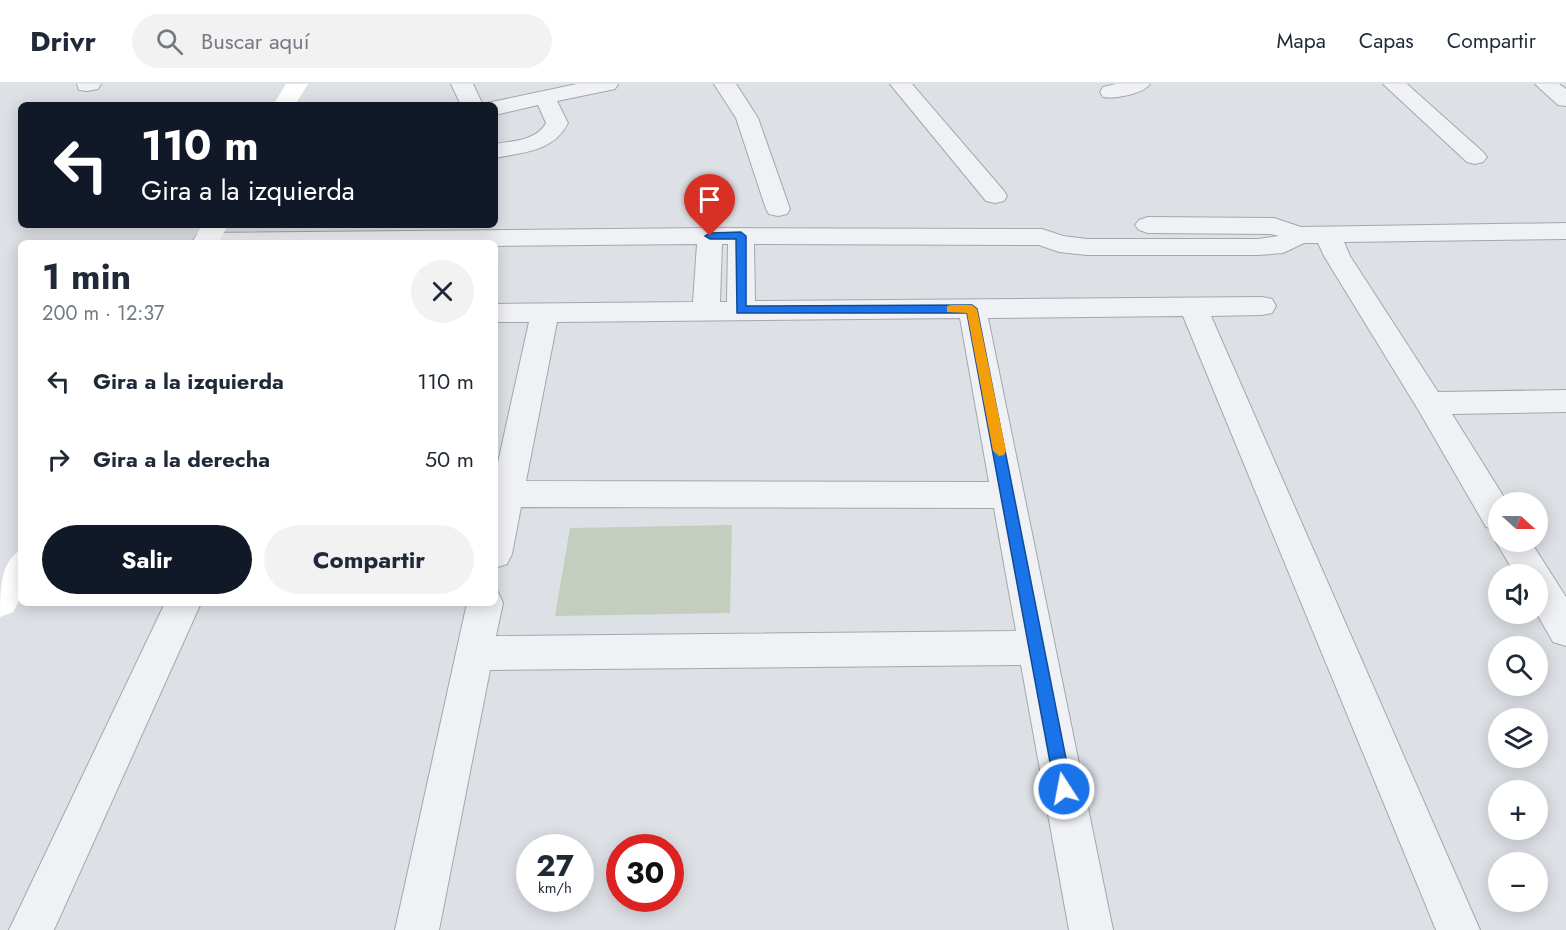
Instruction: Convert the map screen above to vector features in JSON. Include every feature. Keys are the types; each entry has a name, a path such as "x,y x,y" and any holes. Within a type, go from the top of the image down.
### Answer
{"street":[{"path":"286,102 297,84"},
{"path":"462,84 471,102"},
{"path":"498,107 607,84"},
{"path":"725,84 747,118 777,209"},
{"path":"901,84 995,196"},
{"path":"1111,92 1139,84"},
{"path":"1394,84 1475,157"},
{"path":"1546,84 1566,100"},
{"path":"498,150 542,141 553,134 557,123 545,98"},
{"path":"209,236 1041,237 1059,244 1088,247 1258,247 1283,245 1299,235 1566,231"},
{"path":"1328,235 1337,256 1430,403 1488,500"},
{"path":"706,311 710,236"},
{"path":"741,236 741,310"},
{"path":"498,313 1262,306"},
{"path":"1193,307 1458,930"},
{"path":"972,309 1091,930"},
{"path":"498,539 545,312"},
{"path":"1430,403 1566,401"},
{"path":"507,494 1008,495"},
{"path":"0,602 18,570"},
{"path":"1548,599 1566,630"},
{"path":"31,930 182,606"},
{"path":"417,930 484,606"},
{"path":"475,652 1037,648"}],"green space":[{"path":"732,525 730,613 555,616 570,528"}],"slow traffic":[{"path":"951,309 972,309 999,451"}],"route":[{"path":"710,236 741,236 741,310 972,309 1064,789"}]}
